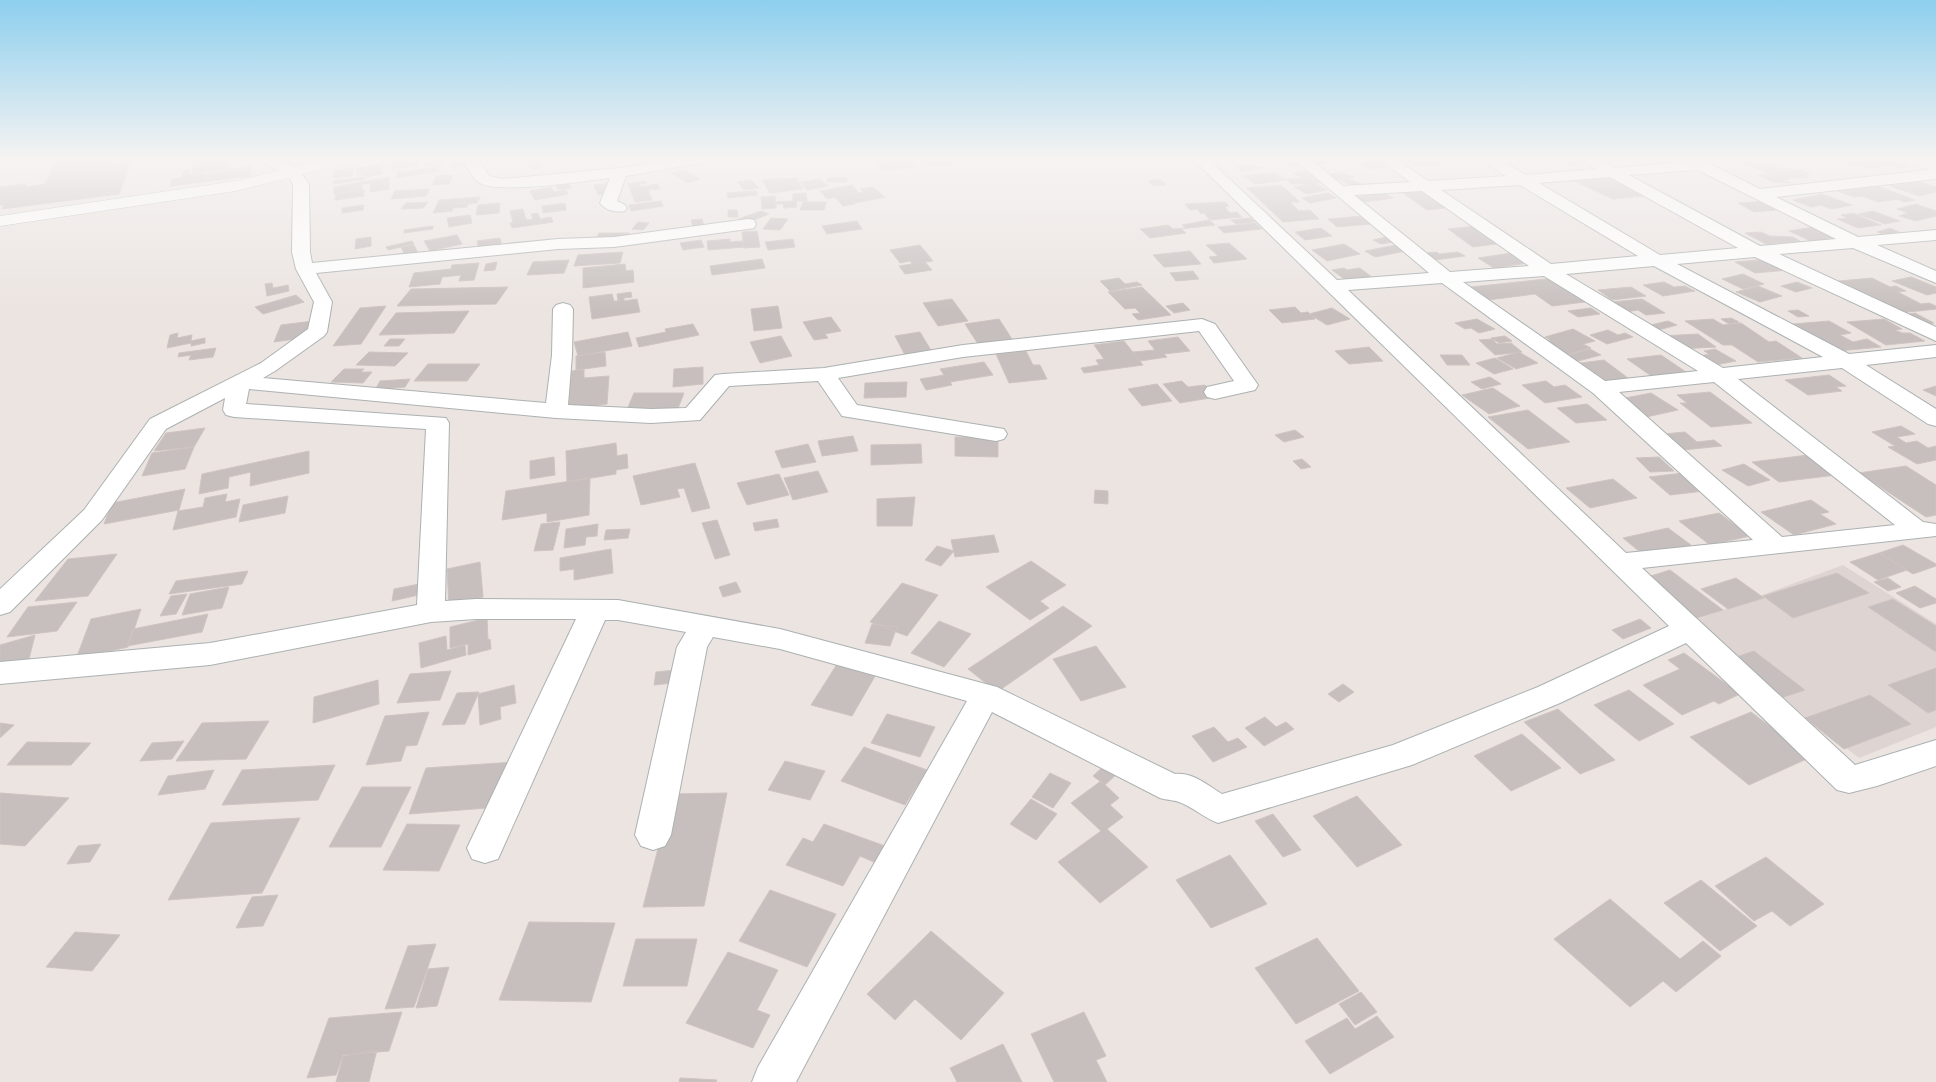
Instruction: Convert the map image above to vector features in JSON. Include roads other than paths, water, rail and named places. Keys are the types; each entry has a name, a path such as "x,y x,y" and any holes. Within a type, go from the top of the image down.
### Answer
{"main road":[{"path":"0,221 78,209"}],"street":[{"path":"0,605 92,515 158,424 268,367 317,332 323,302 305,269 300,252 301,209"},
{"path":"1252,209 1688,629 1849,780 1936,754"},
{"path":"1362,209 1446,278 1601,388 1775,545"},
{"path":"1458,209 1547,270 1719,375 1927,530"},
{"path":"1572,209 1655,259 1844,360 1936,420"},
{"path":"1680,209 1755,250 1936,335"},
{"path":"1789,209 1855,242 1936,278"},
{"path":"305,269 477,254 561,243 618,243 651,236 748,224"},
{"path":"1332,286 1547,270 1755,250 1933,237"},
{"path":"556,411 562,355 563,309"},
{"path":"239,382 556,411 651,416 692,415 723,380 824,374 963,351 1202,325 1208,328 1247,385 1215,392"},
{"path":"1601,388 1936,351"},
{"path":"824,374 850,411 996,434"},
{"path":"239,382 234,410 438,423 431,612"},
{"path":"1619,562 1927,530"},
{"path":"0,673 210,654 431,612 476,609 618,610 780,639 986,695 1172,788 1183,787 1218,809 1400,756 1549,695 1688,629"},
{"path":"485,848 595,610"},
{"path":"653,835 692,646 705,626"},
{"path":"773,1082 986,695"}]}
